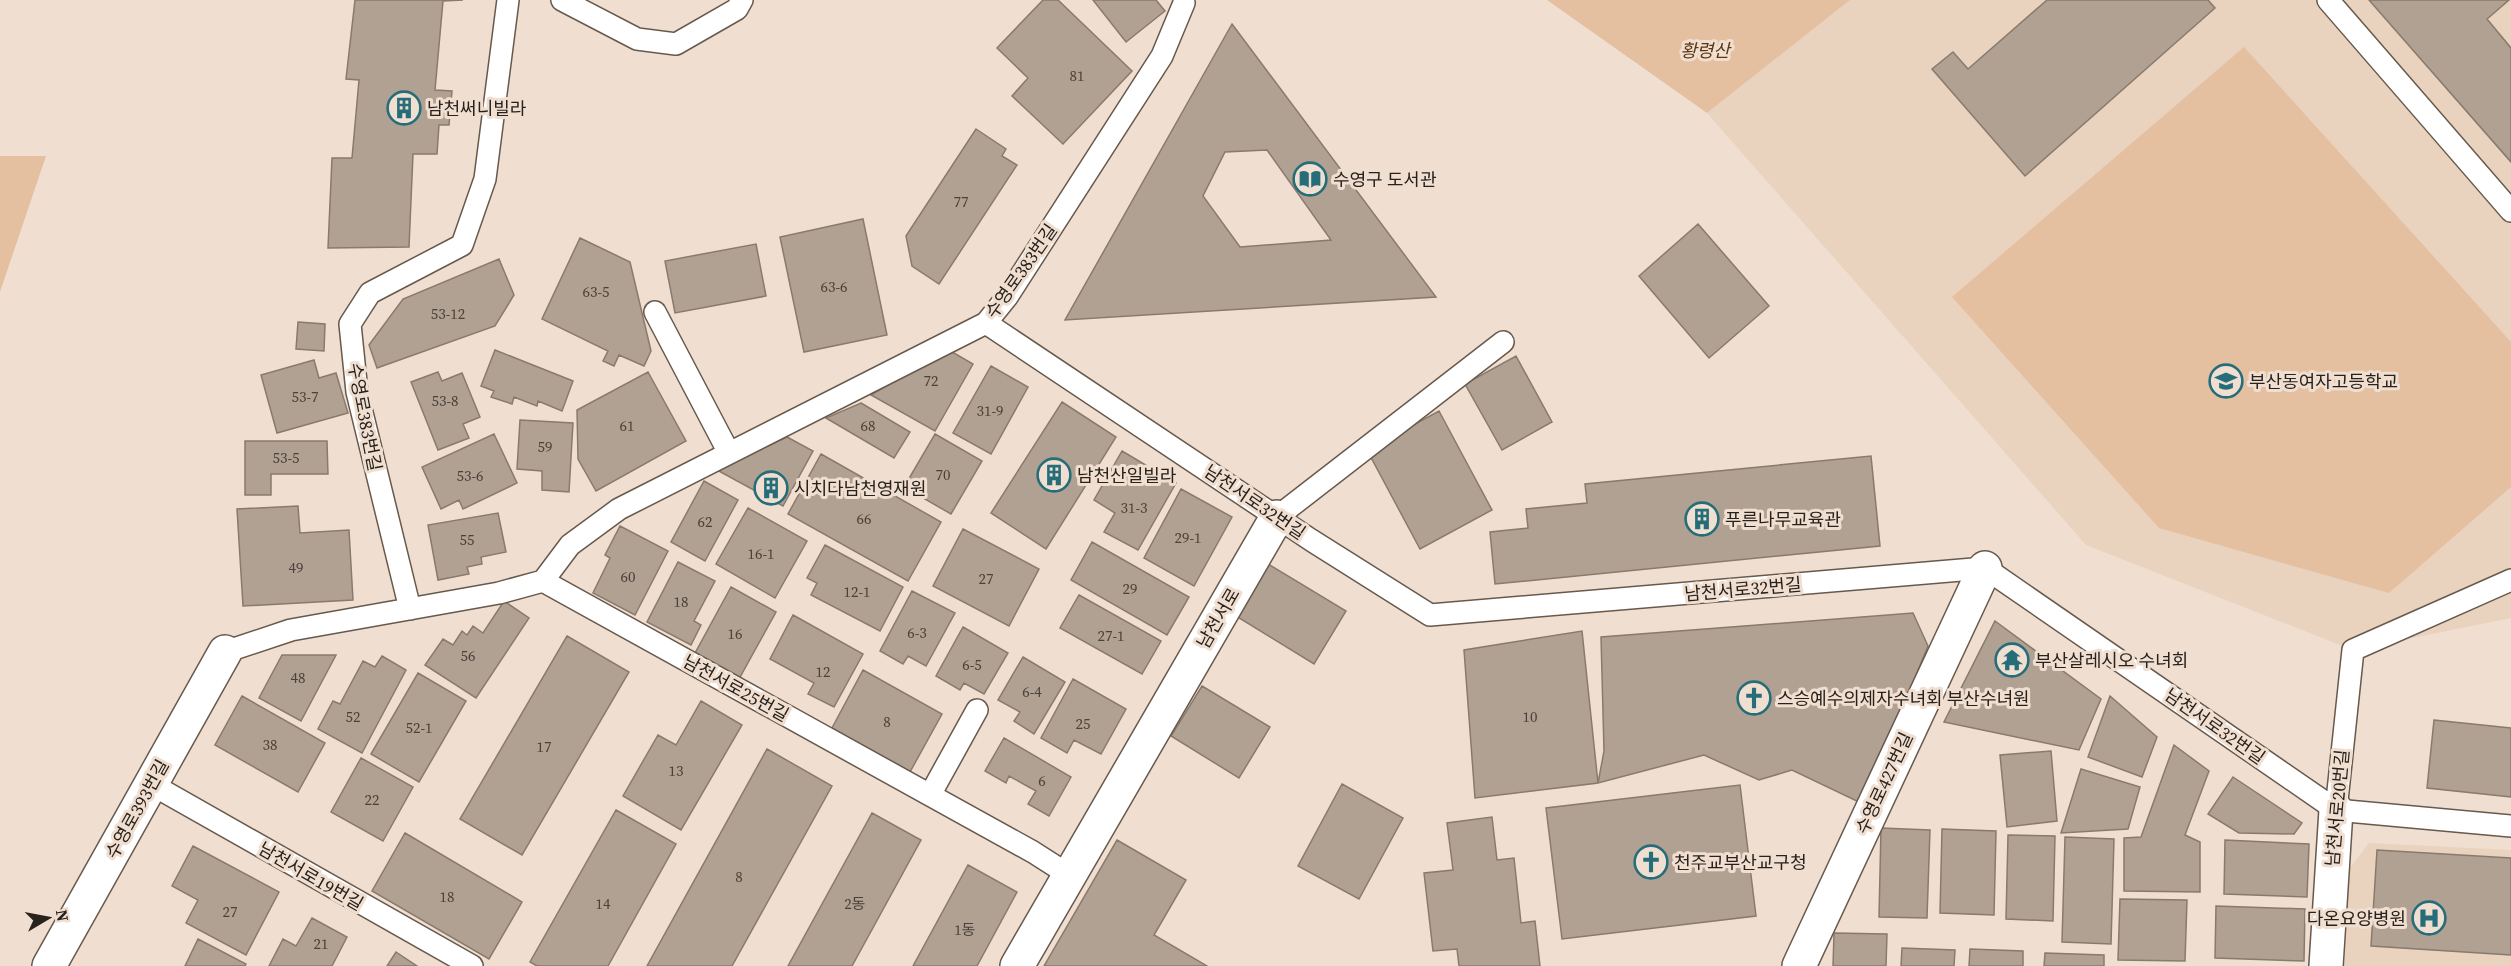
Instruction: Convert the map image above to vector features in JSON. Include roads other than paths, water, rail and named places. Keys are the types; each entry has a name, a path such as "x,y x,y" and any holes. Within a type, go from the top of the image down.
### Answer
{"street":[{"name":"남천서로","path":"1017,966 1277,517"},
{"name":"수영로427번길","path":"1799,966 1985,568"},
{"name":"수영로393번길","path":"49,966 225,652"},
{"name":"남천서로20번길","path":"2326,966 2336,810"}],"lane":[{"name":"수영로383번길","path":"410,609 357,392 350,324 370,293 462,245 485,179 508,0"},
{"path":"562,0 566,5 637,39 676,44 737,9 742,0"},
{"path":"2328,0 2511,211"},
{"name":"수영로383번길","path":"543,581 570,545 619,509 986,323 1007,297 1162,56 1184,3"},
{"path":"656,312 729,453"},
{"name":"남천서로32번길","path":"986,323 1277,517 1430,615 1985,568 2336,810 2511,826"},
{"name":"남천서로","path":"1277,517 1503,342"},
{"name":"남천서로20번길","path":"2336,810 2353,650 2511,580"},
{"path":"225,652 291,630 498,593 543,581"},
{"name":"남천서로25번길","path":"543,581 1033,852 1069,875"},
{"path":"930,795 977,710"},
{"name":"남천서로19번길","path":"151,784 472,966"}],"place":[{"name":"남천써니빌라","path":"404,108"},
{"name":"수영구 도서관","path":"1310,179"},
{"name":"부산동여자고등학교","path":"2226,381"},
{"name":"남천산일빌라","path":"1054,475"},
{"name":"시치다남천영재원","path":"771,488"},
{"name":"푸른나무교육관","path":"1702,519"},
{"name":"부산살레시오 수녀회","path":"2012,660"},
{"name":"스승예수의제자수녀회 부산수녀원","path":"1754,698"},
{"name":"천주교부산교구청","path":"1651,862"},
{"name":"다온요양병원","path":"2429,918"}],"park label":[{"name":"황령산","path":"1705,50"}]}
